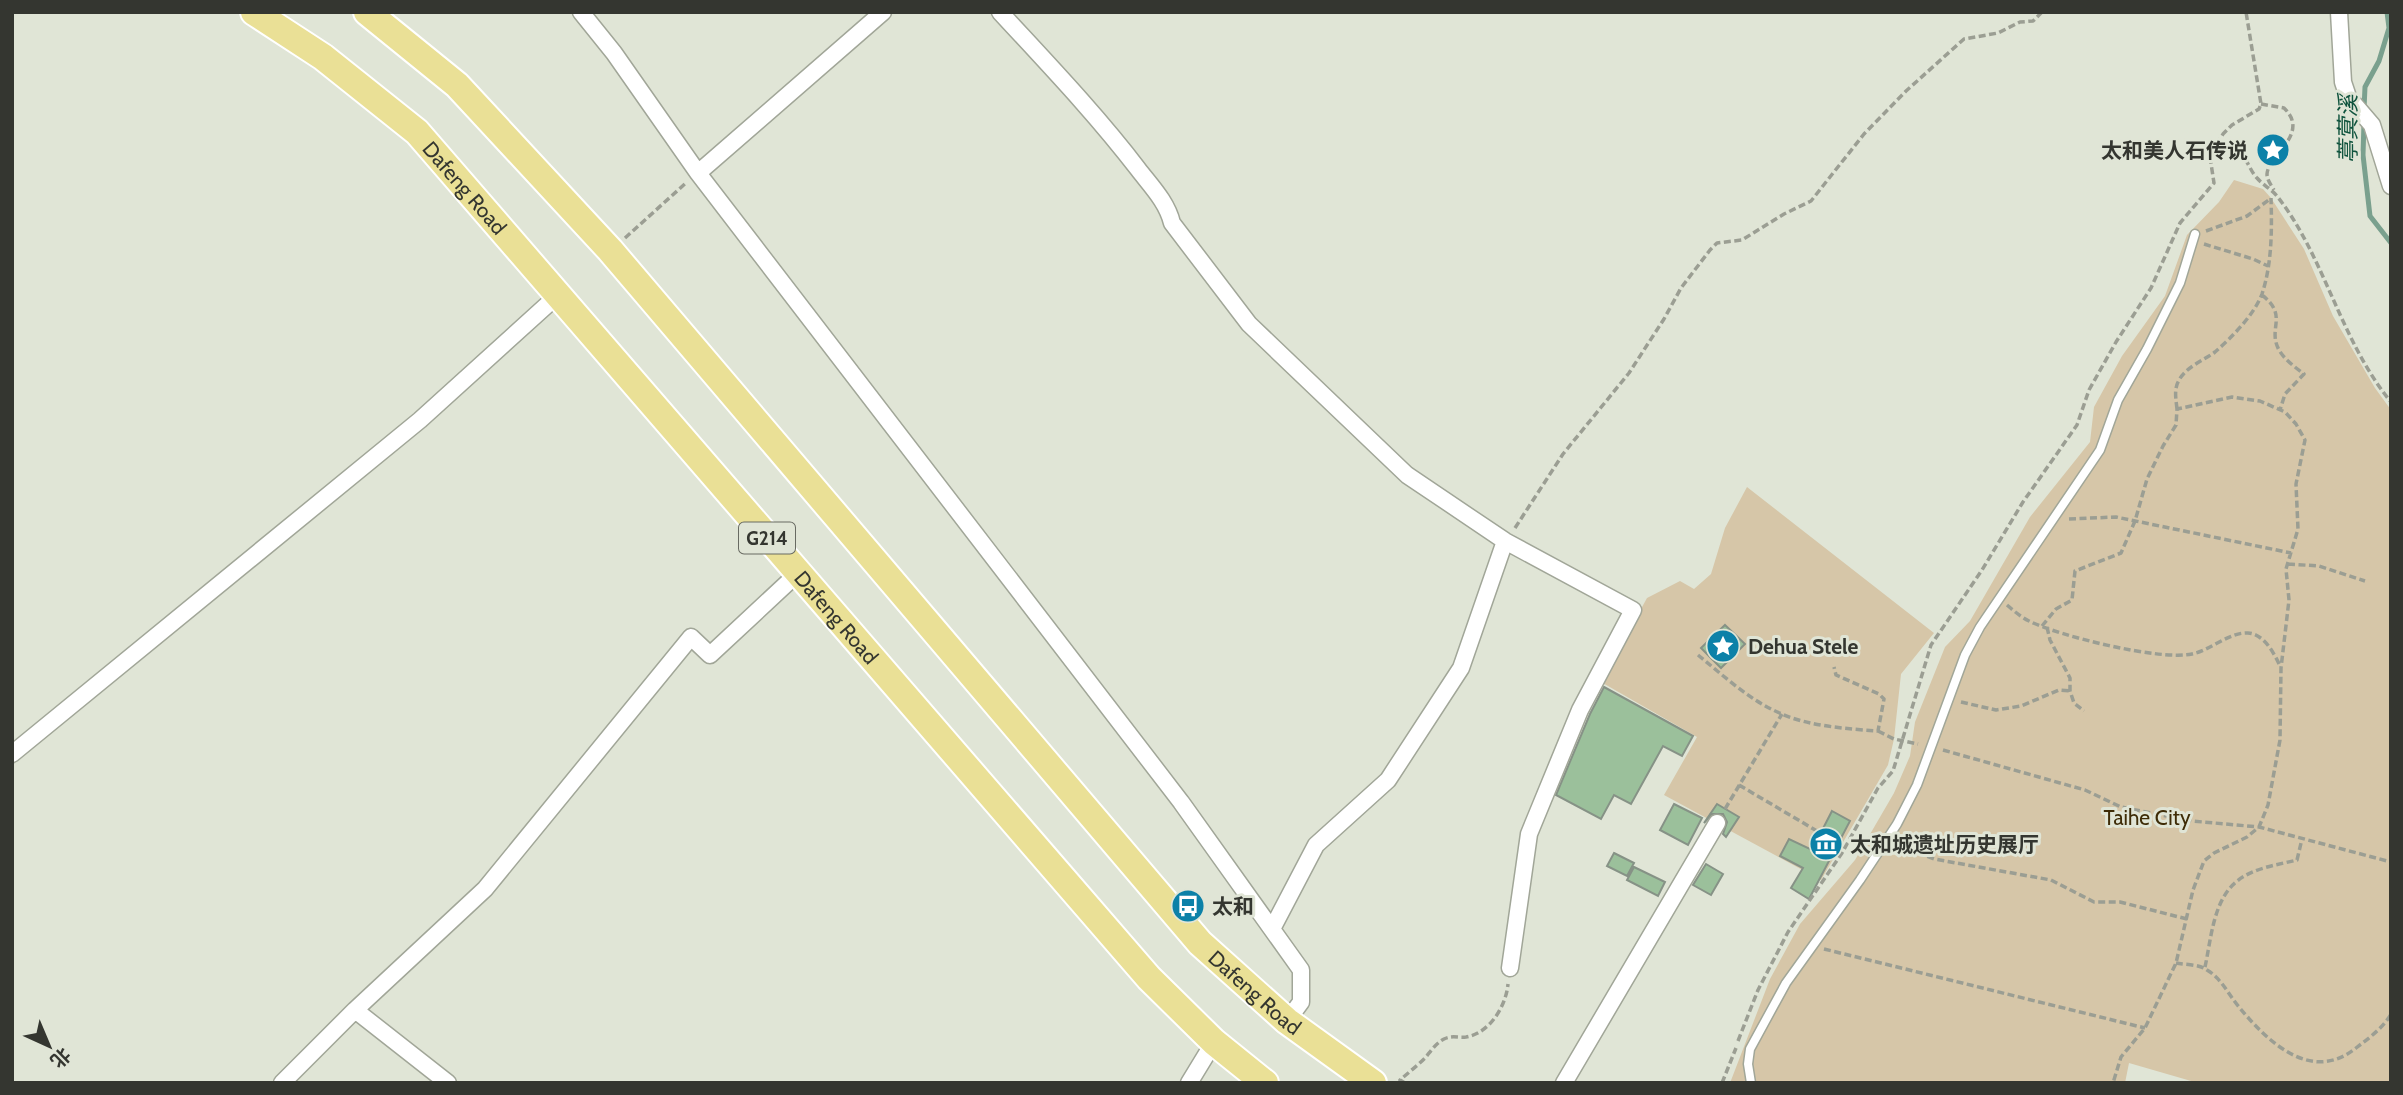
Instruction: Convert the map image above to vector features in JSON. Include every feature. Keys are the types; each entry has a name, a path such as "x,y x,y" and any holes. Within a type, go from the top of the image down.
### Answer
{"highway":[{"name":"Dafeng Road","path":"254,12 323,57 417,132 1149,978 1214,1042 1265,1083"},
{"name":"Dafeng Road","path":"367,12 457,85 610,250 1200,943 1287,1021 1373,1083"}],"street":[{"path":"581,12 614,53 698,173 1181,802 1301,970 1301,1002 1287,1021"},
{"path":"698,173 883,12"},
{"path":"1000,12 1079,97 1122,149 1169,210 1172,223 1249,324 1407,475 1506,541 1633,610 1580,710 1529,834 1510,968"},
{"path":"2339,12 2343,82 2348,97 2372,125 2391,186"},
{"path":"12,754 420,419 558,295"},
{"path":"1272,929 1317,845 1388,780 1461,668 1506,541"},
{"path":"282,1083 355,1010 485,889 691,638 710,655 797,574"},
{"path":"1564,1083 1717,823"},
{"path":"355,1010 448,1083"},
{"path":"1188,1083 1214,1042"}],"lane":[{"path":"1751,1083 1748,1064 1750,1049 1786,983 1887,839 1917,785 1965,655 1980,627 2100,450 2118,400 2180,283 2194,239"}],"path":[{"path":"1506,541 1563,454 1629,373 1681,288 1717,243 1742,240 1811,201 1864,134 1906,91 1964,39 1998,33 2020,22 2034,21 2042,12"},
{"path":"1758,990 1788,932 1842,853 1878,788 1893,771 1931,645 1982,570 2023,502 2077,425 2089,390 2151,288 2180,223 2214,183 2210,158 2223,134 2232,125 2259,109 2261,104 2246,12"},
{"path":"2261,104 2284,108 2291,120 2291,133 2285,148 2268,170 2267,177 2305,239 2330,295 2375,382 2391,402"},
{"path":"2220,142 2240,153 2256,178 2275,194"},
{"path":"610,250 698,173"},
{"path":"2194,239 2247,216 2275,194"},
{"path":"2045,626 2056,609 2072,600 2075,571 2121,553 2135,521 2147,479 2176,425 2178,381 2192,366 2214,353 2235,332 2262,295 2272,228 2271,198"},
{"path":"2194,239 2268,266"},
{"path":"2262,295 2277,313 2276,334 2279,351 2304,374 2285,394 2280,411"},
{"path":"2113,1083 2121,1057 2145,1028 2176,963 2193,890 2204,861 2214,853 2247,837 2259,827 2268,804 2280,740 2281,668 2289,600 2288,564 2298,529 2296,484 2305,440 2296,424 2280,411 2260,401 2232,397 2177,409"},
{"path":"2052,521 2116,517 2291,553"},
{"path":"2288,564 2319,566 2365,581"},
{"path":"2001,599 2028,620 2143,653 2172,656 2202,651 2237,635 2249,633 2266,642 2281,668"},
{"path":"2045,626 2070,678 2074,703 2084,711"},
{"path":"1698,655 1749,695 1782,714 1848,729 1878,732 1902,741 2085,790 2122,807 2192,821 2259,827 2391,862"},
{"path":"1834,667 1836,675 1879,694 1884,699 1878,732"},
{"path":"1947,703 1965,702 1996,710 2021,706 2059,690 2070,691"},
{"path":"1717,823 1782,714"},
{"path":"1740,785 1817,831"},
{"path":"1887,839 1934,859 2051,880 2094,902 2130,904 2187,919"},
{"path":"2205,968 2218,910 2236,881 2255,871 2297,860 2302,839"},
{"path":"1812,947 2145,1028"},
{"path":"2176,963 2205,968 2219,979 2253,1023 2284,1050 2300,1059 2328,1062 2347,1055 2373,1035 2391,1014"},
{"path":"1405,1083 1399,1080 1442,1040 1451,1036 1466,1037 1482,1031 1493,1020 1507,996 1510,968"}],"green space":[{"name":"Taihe City","path":"2234,180 2263,189 2271,198 2304,249 2333,316 2391,410 2391,1083 2198,1083 2129,1063 2125,1083 1730,1083 1770,979 1800,924 1855,860 1894,793 1910,756 1915,722 1945,647 1970,621 2030,517 2090,442 2094,407 2122,356 2165,296 2187,235 2219,202"},
{"name":"Dehua Stele","path":"1747,487 1934,633 1901,674 1894,739 1888,765 1821,880 1664,795 1697,737 1601,682 1647,598 1680,581 1694,589 1711,574 1725,528"}],"building":[{"path":"1725,625 1745,644 1721,668 1701,648"},
{"path":"1604,687 1693,736 1682,756 1663,746 1631,804 1614,795 1601,819 1556,795"},
{"path":"1674,804 1702,818 1688,845 1660,830"},
{"path":"1717,804 1739,817 1726,837 1723,834 1727,822 1723,814 1712,814 1704,823"},
{"name":"太和城遗址历史展厅","path":"1832,811 1850,821 1809,899 1791,888 1803,868 1780,856 1789,839 1812,850"},
{"path":"1614,853 1634,863 1627,876 1607,866"},
{"path":"1706,864 1723,874 1711,895 1693,885"},
{"path":"1634,867 1665,882 1658,896 1627,880"}],"waterway":[{"name":"葶蓂溪","path":"2364,109 2365,87 2379,61 2389,28 2387,12"},
{"name":"葶蓂溪","path":"2364,122 2363,155 2370,216 2391,243"}],"place":[{"name":"太和美人石传说","path":"2273,150"},
{"name":"Dehua Stele","path":"1723,646"},
{"name":"太和城遗址历史展厅","path":"1826,844"},
{"name":"太和","path":"1188,906"}]}
